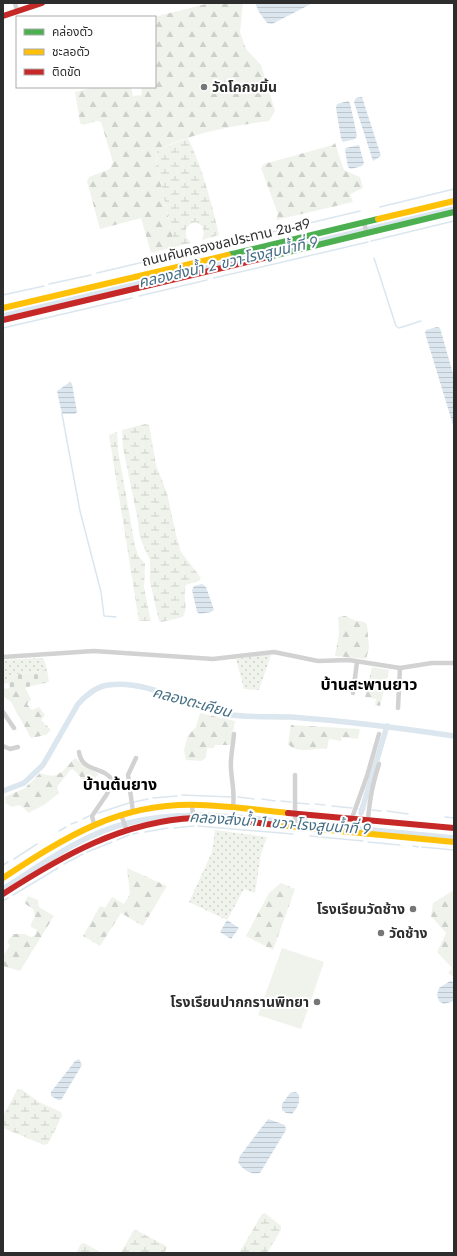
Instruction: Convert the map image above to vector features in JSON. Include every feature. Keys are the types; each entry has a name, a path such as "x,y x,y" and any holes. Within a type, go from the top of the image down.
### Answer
{"street":[{"path":"16,3 17,11"},
{"path":"3,16 42,3"},
{"name":"ถนนคันคลองชลประทาน 2ข-ส9","path":"3,308 366,228 454,200"},
{"path":"3,320 366,228 454,212"},
{"path":"3,657 94,650 213,659 274,652 318,661 340,660 400,668 432,663 454,663"},
{"path":"353,693 357,662"},
{"path":"398,708 400,668"},
{"path":"3,712 14,728"},
{"path":"233,807 235,793 231,771 231,757 234,734"},
{"path":"352,818 367,776 379,734"},
{"path":"3,746 10,749 18,747"},
{"path":"79,752 80,759 84,765 110,776 112,780 107,794 96,807 92,816 94,824"},
{"path":"133,812 128,775 136,758"},
{"path":"367,833 372,785 379,764"},
{"path":"294,820 295,775"},
{"path":"3,878 71,835 94,824 122,817 133,812 161,807 233,807 294,820 305,821 352,818 367,822 454,828"},
{"path":"192,807 193,817"},
{"path":"122,817 125,827"},
{"path":"3,894 82,846 125,827 193,817 305,821 367,833 454,842"}],"green space":[{"path":"210,3 243,3 240,32 246,49 261,65 275,111 269,121 212,131 184,139 157,150 156,163 175,247 151,253 141,218 100,229 87,181 89,177 110,169 113,162 101,122 97,121 83,125 80,123 75,92 91,88 131,88 133,96 142,95 141,88 156,88 156,16"},
{"path":"188,138 210,198 219,235 202,240 204,233 202,226 196,222 190,224 186,229 186,237 191,243 175,247 156,163 157,150"},
{"path":"335,143 344,170 360,177 363,188 350,194 353,202 276,220 278,214 261,168 264,164 333,145"},
{"path":"145,424 149,425 156,465 167,493 181,552 201,578 199,581 186,585 185,613 183,617 162,622 159,621 150,582 150,560 140,538 123,448 122,430"},
{"path":"117,432 118,450 135,546 138,555 145,564 144,588 151,621 139,621 109,435"},
{"path":"342,616 367,624 369,648 366,659 335,656 339,634 338,617"},
{"path":"271,655 259,690 244,689 236,659"},
{"path":"44,659 47,670 7,676 8,683 3,684 3,660"},
{"path":"372,667 389,670 380,706 375,705 376,699 365,697"},
{"path":"47,670 49,682 10,691 7,676"},
{"path":"25,687 31,700 27,704 32,710 39,707 45,715 41,720 51,730 46,735 31,738 11,702 3,696 3,689 9,688 10,691"},
{"path":"200,713 235,721 230,745 215,745 214,748 207,748 206,758 201,761 186,760 184,750 188,735 196,727"},
{"path":"291,725 360,729 358,739 342,737 341,741 329,739 327,749 301,750 288,744"},
{"path":"75,758 86,767 99,774 91,782 87,779 85,782 73,769 70,770 57,787 59,793 44,805 28,813 20,805 11,807 6,803 5,797 25,788 40,773 52,776 56,775 64,770"},
{"path":"215,830 267,837 261,854 255,893 244,889 227,920 189,902 212,852"},
{"path":"127,868 167,886 143,926 121,913 100,946 83,936 100,906 105,908 112,897 124,904 130,894"},
{"path":"281,883 295,889 273,950 246,936 269,893"},
{"path":"454,890 454,977 448,973 452,968 437,952 446,933 431,916 433,903"},
{"path":"28,896 38,900 39,907 54,916 20,971 3,966 3,956 10,945 7,942 13,934 25,934 31,937 35,935 37,930 31,927 35,916 33,909 24,903"},
{"path":"282,948 324,962 301,1029 258,1015"},
{"path":"21,1089 39,1102 61,1112 62,1116 48,1144 44,1145 3,1128 3,1116 17,1090"},
{"path":"265,1213 281,1226 281,1230 267,1253 239,1253 262,1214"},
{"path":"136,1230 166,1246 167,1248 164,1253 121,1253 133,1231"},
{"path":"84,1243 102,1253 76,1253 81,1244"}],"shaded area":[{"path":"255,3 311,4 272,24 267,23 259,12"},
{"path":"362,97 381,156 373,161 354,102 356,98"},
{"path":"348,101 350,103 357,136 355,139 343,142 336,108 337,104"},
{"path":"359,145 364,163 362,166 351,169 348,167 345,150 346,148"},
{"path":"437,327 440,328 454,377 454,428 425,333 426,330"},
{"path":"70,382 72,384 77,412 75,414 62,414 57,391"},
{"path":"202,584 206,587 214,610 200,614 197,612 192,590 194,586"},
{"path":"227,920 239,928 231,939 220,932"},
{"path":"450,981 454,982 454,1001 444,1004 439,1001 437,995 439,988"},
{"path":"79,1059 82,1065 61,1100 51,1096 51,1092 75,1061"},
{"path":"296,1092 299,1095 298,1105 292,1114 286,1113 282,1110 282,1104 290,1093"},
{"path":"268,1119 285,1125 286,1130 260,1173 250,1173 238,1162 240,1156"}],"waterway":[{"path":"380,207 454,189"},
{"name":"คลองส่งน้ำ 2 ขวา-โรงสูบน้ำที่ 9","path":"3,316 454,209"},
{"path":"234,241 360,211"},
{"path":"371,241 454,221"},
{"path":"200,249 228,242"},
{"path":"214,278 368,242"},
{"path":"153,260 193,251"},
{"path":"374,258 396,326 399,328 421,321"},
{"path":"97,273 148,261"},
{"path":"49,284 91,275"},
{"path":"139,296 207,280"},
{"path":"3,295 44,286"},
{"path":"3,328 132,298"},
{"path":"62,414 80,511 101,592 104,616 116,617"},
{"name":"คลองตะเคียน","path":"3,791 24,783 43,765 78,704 92,692 100,687 108,685 123,684 152,689 225,714 291,717 454,736"},
{"path":"361,813 387,726"},
{"path":"182,795 232,797"},
{"path":"153,798 177,796"},
{"path":"238,797 254,799"},
{"path":"134,802 148,799"},
{"path":"262,799 275,801"},
{"path":"281,801 291,802"},
{"path":"98,813 129,803"},
{"path":"297,803 309,804"},
{"path":"315,804 325,805"},
{"path":"332,806 352,808"},
{"path":"359,809 365,809"},
{"path":"372,810 381,811"},
{"path":"387,811 408,814"},
{"path":"83,819 89,816"},
{"name":"คลองส่งน้ำ 1 ขวา-โรงสูบน้ำที่ 9","path":"3,889 63,851 95,834 128,823 169,816 230,816 454,838"},
{"path":"445,817 454,818"},
{"path":"71,824 77,822"},
{"path":"174,828 194,826"},
{"path":"198,826 293,834"},
{"path":"59,831 66,827"},
{"path":"145,832 168,828"},
{"path":"133,834 138,833"},
{"path":"117,840 129,835"},
{"path":"310,836 363,841"},
{"path":"87,852 112,842"},
{"path":"368,842 400,845"},
{"path":"14,859 37,844"},
{"path":"413,846 418,847"},
{"path":"422,847 454,850"},
{"path":"64,864 83,854"},
{"path":"3,865 8,862"},
{"path":"13,895 58,868"},
{"path":"3,901 8,898"}],"traffic: fast":[{"path":"264,258 454,212"},
{"path":"228,255 378,219"}],"traffic: slow":[{"path":"378,219 454,201"},
{"path":"3,308 228,255"},
{"path":"3,878 72,836 119,816 144,809 200,805 288,813"},
{"path":"277,825 454,842"}],"traffic: jam":[{"path":"3,16 42,3"},
{"path":"3,320 264,258"},
{"path":"288,813 454,828"},
{"path":"3,894 71,854 118,833 143,826 195,818 226,819 277,825"}],"place":[{"name":"วัดโคกขมิ้น","path":"204,87"},
{"name":"โรงเรียนวัดช้าง","path":"413,909"},
{"name":"วัดช้าง","path":"381,933"},
{"name":"โรงเรียนปากกรานพิทยา","path":"317,1002"}],"district":[{"name":"บ้านสะพานยาว","path":"369,684"},
{"name":"บ้านต้นยาง","path":"120,784"}]}
